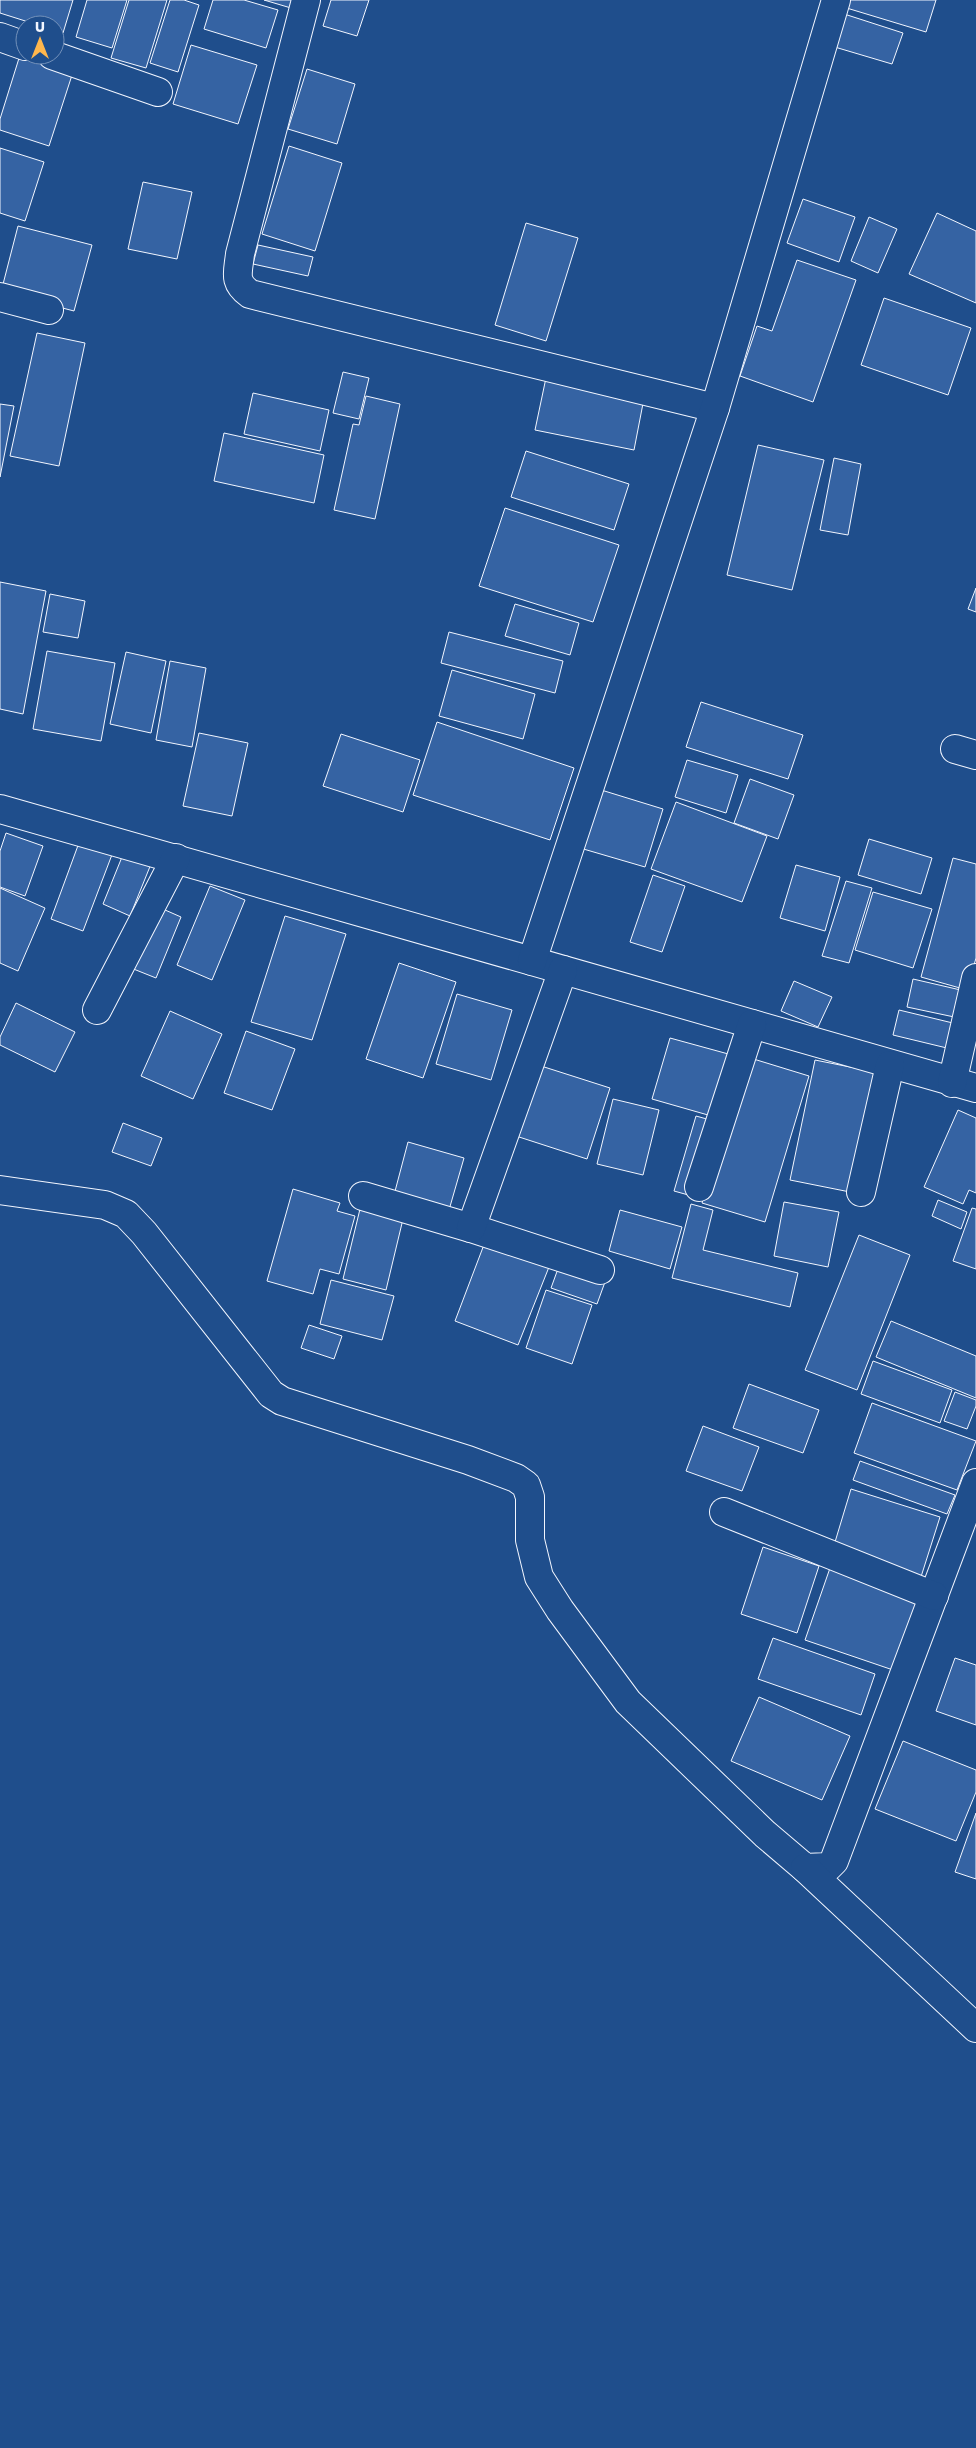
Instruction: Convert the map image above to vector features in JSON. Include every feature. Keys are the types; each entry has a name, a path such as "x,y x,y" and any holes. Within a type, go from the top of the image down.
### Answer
{"street":[{"path":"306,0 240,254 237,276 240,286 250,294 716,408"},
{"path":"532,961 716,408 836,0"},
{"path":"0,37 15,42"},
{"path":"65,60 158,92"},
{"path":"0,297 49,310"},
{"path":"0,809 176,858 964,1086 976,978"},
{"path":"97,1010 176,858"},
{"path":"471,1228 563,970"},
{"path":"699,1187 752,1024"},
{"path":"861,1192 890,1065"},
{"path":"0,1190 105,1205 126,1214 144,1233 266,1388 282,1401 468,1460 516,1478 526,1485 530,1497 530,1540 539,1577 566,1618 628,1702 765,1834 805,1868 976,2028"},
{"path":"363,1196 471,1228 600,1270"},
{"path":"805,1868 828,1867 834,1861 976,1483"},
{"path":"724,1512 934,1596"}],"building":[{"path":"0,0 73,0 65,26 65,15 15,15 15,18 0,13"},
{"path":"87,0 127,0 112,48 76,37"},
{"path":"129,0 167,0 146,68 111,58"},
{"path":"170,0 184,0 199,5 178,72 150,63"},
{"path":"213,0 244,0 278,10 266,48 204,29"},
{"path":"264,0 293,0 291,8"},
{"path":"331,0 369,0 357,36 323,26"},
{"path":"842,0 936,0 926,32 840,6"},
{"path":"838,12 903,33 892,64 828,45"},
{"path":"191,45 257,65 238,124 173,104"},
{"path":"17,65 51,65 73,72 49,146 0,130 0,119"},
{"path":"307,69 355,84 337,144 288,129"},
{"path":"289,146 342,163 315,251 262,234"},
{"path":"0,148 44,162 25,221 0,213"},
{"path":"143,182 192,192 177,259 128,249"},
{"path":"803,199 855,217 839,262 787,243"},
{"path":"937,213 976,231 976,303 909,274"},
{"path":"869,217 897,229 878,273 851,261"},
{"path":"526,223 578,238 546,341 495,325"},
{"path":"18,226 92,245 74,311 1,292"},
{"path":"258,245 313,257 308,276 253,264"},
{"path":"797,260 856,280 813,402 740,376 757,326 772,331"},
{"path":"884,298 971,328 948,395 861,365"},
{"path":"37,333 85,343 59,466 10,456"},
{"path":"343,372 369,378 359,419 333,413"},
{"path":"547,373 645,393 634,450 535,430"},
{"path":"253,393 329,410 320,451 244,434"},
{"path":"366,396 400,404 375,519 334,510 353,424 359,425"},
{"path":"0,404 14,406 0,477"},
{"path":"224,433 324,455 314,503 214,481"},
{"path":"758,445 824,460 792,590 727,575"},
{"path":"526,451 629,484 614,530 511,497"},
{"path":"834,458 861,464 848,535 820,530"},
{"path":"505,508 619,545 593,622 479,586"},
{"path":"0,582 46,591 23,714 0,709"},
{"path":"976,588 976,612 968,609"},
{"path":"50,594 85,601 78,638 43,632"},
{"path":"515,604 579,623 570,655 505,636"},
{"path":"449,632 563,661 555,693 441,663"},
{"path":"47,651 115,663 101,741 33,729"},
{"path":"126,652 166,661 151,733 110,724"},
{"path":"170,661 206,668 192,747 156,740"},
{"path":"452,670 535,694 523,739 439,716"},
{"path":"701,702 803,735 788,779 686,747"},
{"path":"437,722 574,768 550,840 413,795"},
{"path":"199,733 248,743 232,816 183,806"},
{"path":"341,734 420,760 403,812 323,786"},
{"path":"687,760 738,775 726,813 675,797"},
{"path":"750,779 794,795 778,839 734,823"},
{"path":"598,789 663,809 645,867 580,848"},
{"path":"676,802 767,836 742,902 651,869"},
{"path":"6,833 43,846 25,896 0,887 0,851"},
{"path":"869,839 932,858 921,894 858,875"},
{"path":"80,840 113,852 83,931 51,919"},
{"path":"124,852 151,864 130,916 103,904"},
{"path":"953,858 976,864 976,958 967,990 921,977"},
{"path":"796,865 840,877 825,931 780,918"},
{"path":"653,875 685,886 662,952 630,942"},
{"path":"846,881 872,888 849,963 822,956"},
{"path":"210,886 245,900 212,980 177,965"},
{"path":"0,888 45,908 18,971 0,963"},
{"path":"873,892 932,909 913,968 855,950"},
{"path":"156,906 181,917 156,978 131,968"},
{"path":"285,916 346,934 312,1040 251,1022"},
{"path":"399,963 456,982 423,1078 366,1059"},
{"path":"913,979 965,991 959,1018 907,1007"},
{"path":"794,981 832,997 818,1027 781,1011"},
{"path":"457,994 512,1010 491,1080 436,1064"},
{"path":"16,1003 75,1032 55,1072 0,1045 0,1037"},
{"path":"899,1010 957,1024 951,1049 893,1035"},
{"path":"170,1011 222,1034 193,1099 141,1076"},
{"path":"246,1031 295,1049 272,1110 224,1093"},
{"path":"670,1038 732,1055 715,1117 652,1099"},
{"path":"747,1057 809,1076 765,1222 702,1203"},
{"path":"815,1060 880,1073 855,1193 790,1180"},
{"path":"538,1065 610,1088 587,1159 516,1136"},
{"path":"613,1099 659,1110 643,1175 597,1164"},
{"path":"958,1110 976,1118 976,1193 969,1190 963,1204 924,1187"},
{"path":"696,1116 714,1121 692,1196 674,1191"},
{"path":"123,1123 162,1138 151,1166 112,1152"},
{"path":"408,1142 464,1158 449,1210 394,1195"},
{"path":"293,1189 340,1203 337,1211 355,1216 339,1274 320,1269 313,1294 267,1281"},
{"path":"938,1200 967,1212 961,1229 932,1216"},
{"path":"784,1202 839,1212 828,1267 774,1256"},
{"path":"691,1204 713,1210 703,1250 798,1273 790,1307 672,1278"},
{"path":"972,1208 976,1209 976,1269 953,1261"},
{"path":"360,1209 403,1219 386,1290 343,1279"},
{"path":"620,1210 682,1227 670,1269 609,1251"},
{"path":"859,1235 910,1255 857,1390 805,1370"},
{"path":"485,1242 549,1267 518,1345 455,1321"},
{"path":"559,1266 605,1282 597,1304 551,1288"},
{"path":"331,1280 394,1296 382,1340 320,1324"},
{"path":"546,1290 592,1305 572,1364 526,1348"},
{"path":"891,1321 976,1356 976,1398 876,1357"},
{"path":"309,1325 342,1336 334,1359 301,1348"},
{"path":"873,1361 952,1390 940,1423 861,1394"},
{"path":"749,1384 819,1410 803,1453 733,1428"},
{"path":"955,1392 976,1400 976,1406 967,1429 944,1421"},
{"path":"872,1403 976,1441 957,1490 854,1453"},
{"path":"703,1426 759,1447 742,1491 686,1471"},
{"path":"860,1461 955,1495 947,1514 853,1480"},
{"path":"851,1489 940,1517 920,1580 832,1552"},
{"path":"763,1547 819,1566 797,1633 741,1614"},
{"path":"830,1568 920,1598 896,1671 805,1640"},
{"path":"773,1638 875,1674 861,1715 758,1679"},
{"path":"955,1658 976,1665 976,1725 936,1711"},
{"path":"759,1697 850,1736 822,1800 731,1761"},
{"path":"903,1741 976,1770 976,1792 956,1841 875,1809"},
{"path":"976,1813 976,1879 955,1872"}]}
